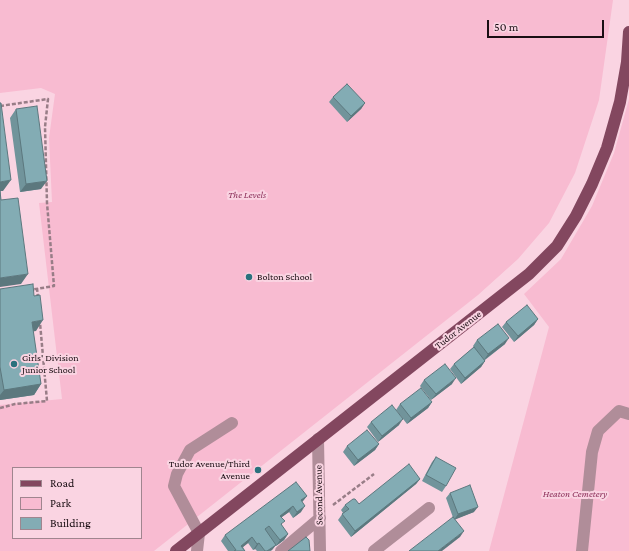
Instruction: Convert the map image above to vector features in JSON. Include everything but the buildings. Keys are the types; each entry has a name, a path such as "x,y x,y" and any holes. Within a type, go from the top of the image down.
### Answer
{"main road":[{"name":"Tudor Avenue","path":"176,551 529,274 557,246 576,216 592,184 607,148 620,102 627,62 629,32"}],"street":[{"path":"582,551 592,452 598,431 619,411 629,414"},
{"path":"197,551 198,533 174,486 177,474 190,450 232,423"},
{"name":"Second Avenue","path":"318,439 320,551"},
{"path":"374,551 429,508"},
{"path":"281,551 320,517"}],"path":[{"path":"0,106 48,99 44,127 47,202 54,286 30,290"},
{"path":"37,288 39,304"},
{"path":"0,408 15,404 47,401 40,318"},
{"path":"320,517 374,474"}],"green space":[{"name":"The Levels","path":"0,0 613,0 599,100 575,173 549,223 518,259 478,295 154,551 0,551 0,405 62,399 39,203 52,202 49,138 55,94 41,88 0,93"},
{"name":"Heaton Cemetery","path":"629,99 629,551 489,551 549,327 524,294 561,259 592,206 614,153"}],"place":[{"name":"Bolton School","path":"249,277"},
{"name":"Girls' Division Junior School","path":"14,364"},
{"name":"Tudor Avenue/Third Avenue","path":"258,470"}]}
